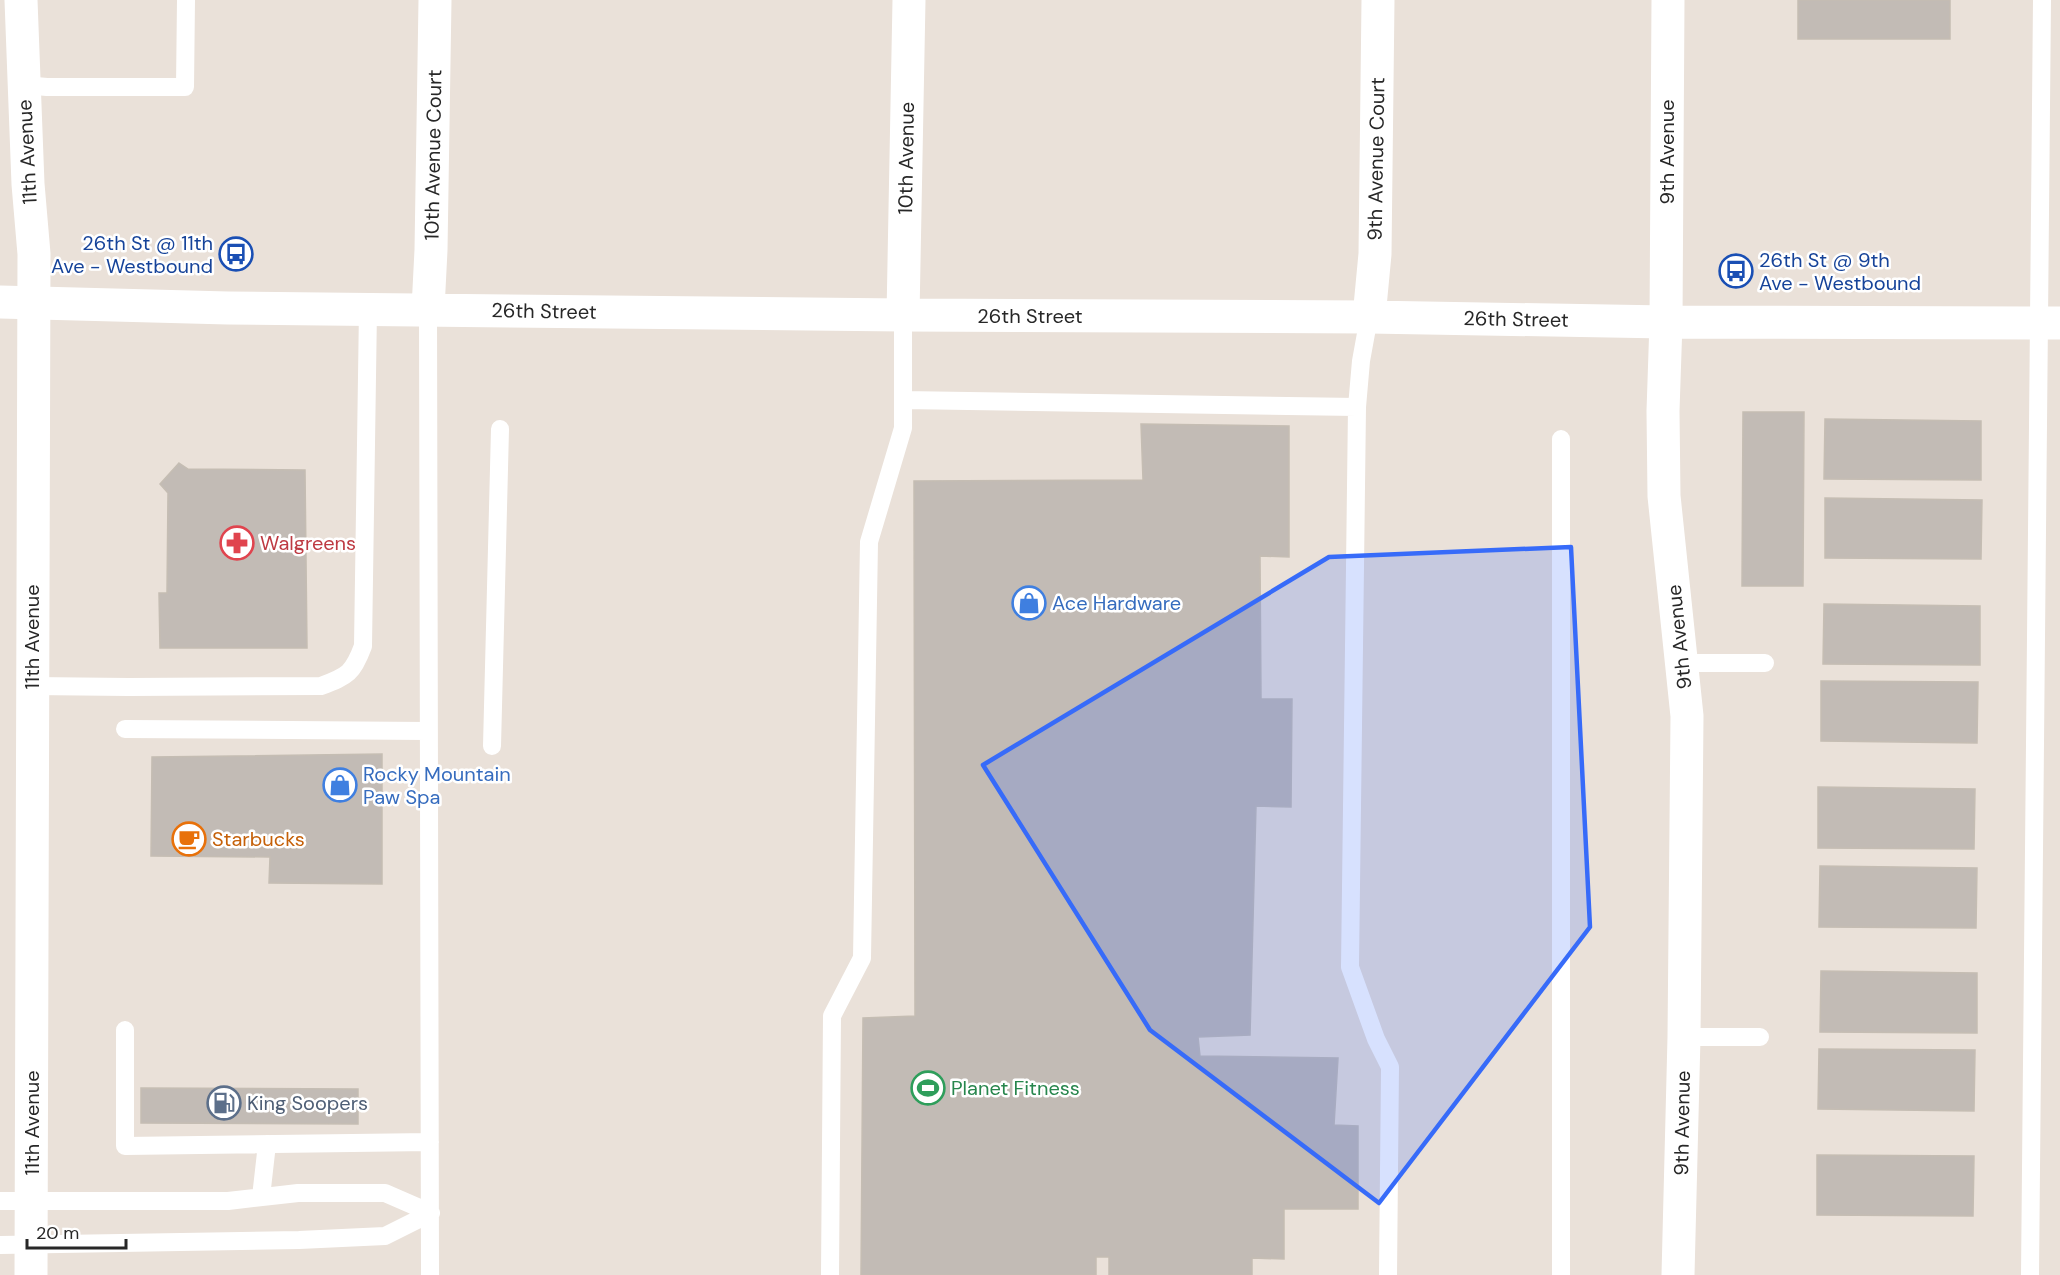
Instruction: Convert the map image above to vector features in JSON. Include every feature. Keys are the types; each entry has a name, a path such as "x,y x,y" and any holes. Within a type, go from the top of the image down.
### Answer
{"street":[{"name":"11th Avenue","path":"21,0 33,254 33,1202 21,1255"},
{"name":"10th Avenue Court","path":"428,309 435,0"},
{"name":"10th Avenue","path":"903,315 909,0"},
{"name":"9th Avenue Court","path":"1369,317 1375,254 1378,0"},
{"name":"9th Avenue","path":"1668,0 1664,496 1687,716 1684,1036 1678,1275"},
{"name":"26th Street","path":"0,302 228,308 903,315 2049,323"}],"lane":[{"path":"24,85 185,87 186,0"},
{"path":"2030,1275 2049,323 2042,0"},
{"path":"32,686 321,686 344,677 356,663 363,646 368,309"},
{"path":"428,309 430,1275"},
{"path":"830,1275 832,1016 862,958 869,542 903,428 903,315"},
{"path":"1369,317 1361,361 1358,407 1350,967 1376,1039 1390,1067 1388,1275"},
{"path":"903,400 1358,407"},
{"path":"492,746 500,429"},
{"path":"1561,1275 1562,439"},
{"path":"1682,663 1765,663"},
{"path":"125,729 429,731"},
{"path":"125,1030 125,1146 430,1142"},
{"path":"1684,1036 1760,1036"},
{"path":"261,1197 267,1144"},
{"path":"0,1201 228,1201 298,1193 385,1193 431,1213"},
{"path":"21,1255 385,1236 431,1213"}],"highlighted area":[{"path":"1571,547 1590,927 1379,1203 1150,1030 983,765 1329,557"}],"building":[{"path":"1798,0 1950,0 1950,39 1798,39"},
{"path":"1743,412 1804,412 1803,586 1742,586"},
{"path":"1825,419 1981,421 1981,480 1824,479"},
{"path":"1141,424 1289,426 1289,557 1260,556 1261,699 1292,699 1291,807 1256,806 1250,1035 1198,1037 1200,1056 1338,1058 1334,1125 1358,1126 1358,1209 1284,1209 1284,1259 1252,1258 1252,1275 1109,1275 1109,1257 1096,1257 1096,1275 861,1275 863,1018 915,1016 914,481 1143,480"},
{"name":"Walgreens","path":"179,463 188,469 305,470 307,648 160,648 159,593 167,593 168,493 160,484"},
{"path":"1825,498 1982,500 1981,559 1825,558"},
{"path":"1824,604 1980,606 1980,665 1823,664"},
{"path":"1821,681 1978,682 1977,743 1821,741"},
{"path":"382,754 382,884 269,883 270,857 151,856 152,757"},
{"path":"1818,787 1975,789 1974,849 1818,848"},
{"path":"1820,866 1977,868 1976,928 1819,927"},
{"path":"1821,971 1977,973 1977,1033 1820,1032"},
{"path":"1819,1049 1975,1050 1974,1111 1818,1109"},
{"path":"141,1088 358,1089 358,1124 141,1123"},
{"path":"1817,1155 1974,1156 1973,1216 1817,1215"}],"place":[{"name":"26th St @ 11th Ave - Westbound","path":"236,254"},
{"name":"26th St @ 9th Ave - Westbound","path":"1736,271"},
{"name":"Walgreens","path":"237,543"},
{"name":"Ace Hardware","path":"1029,603"},
{"name":"Rocky Mountain Paw Spa","path":"340,785"},
{"name":"Starbucks","path":"189,839"},
{"name":"Planet Fitness","path":"928,1088"},
{"name":"King Soopers","path":"224,1103"}]}
